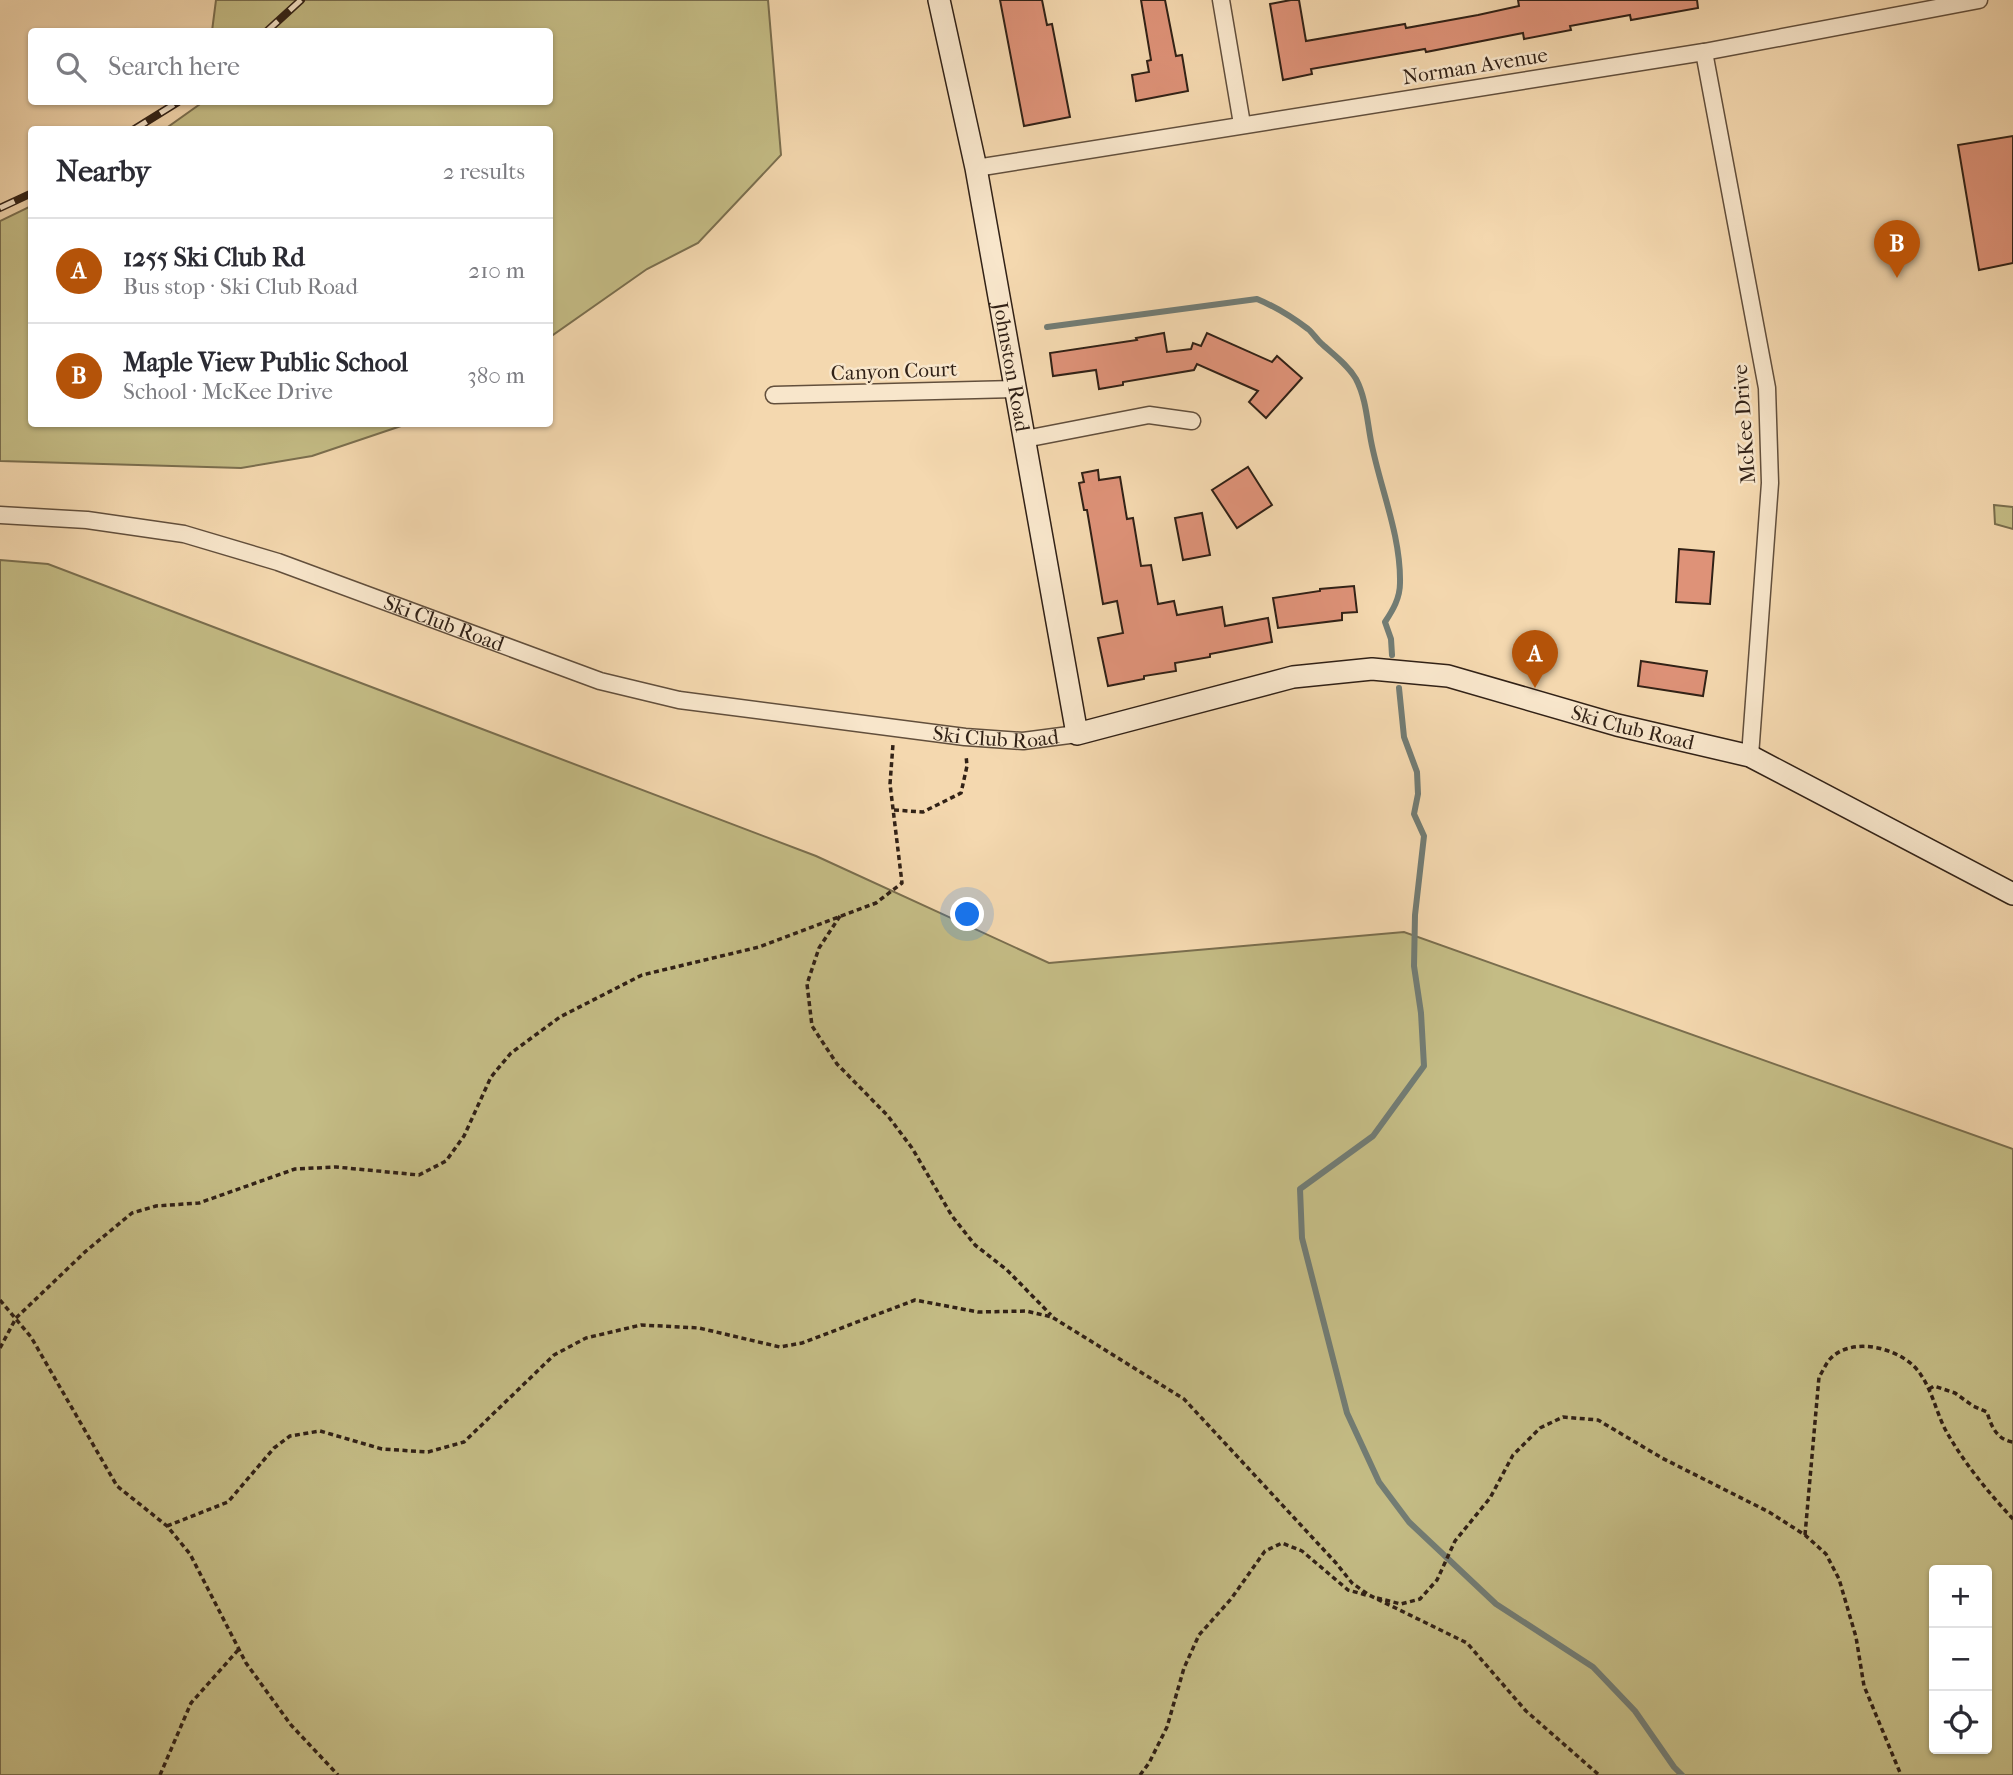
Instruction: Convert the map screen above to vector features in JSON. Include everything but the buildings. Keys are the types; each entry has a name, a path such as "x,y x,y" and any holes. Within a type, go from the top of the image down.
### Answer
{"street":[{"name":"Johnston Road","path":"939,0 976,168 1077,734"},
{"path":"1221,0 1242,124"},
{"name":"Norman Avenue","path":"976,168 1704,51 1922,5 1979,0"},
{"name":"McKee Drive","path":"1704,51 1767,388 1770,483 1751,756"},
{"name":"Canyon Court","path":"774,395 1015,388"},
{"path":"1025,439 1149,415 1192,421"},
{"name":"Ski Club Road","path":"0,515 86,520 184,534 278,562 600,681 679,700 965,737 1023,741 1077,734 1293,677 1372,669 1448,676 1616,725 1751,756 2013,894"}],"path":[{"path":"0,1348 16,1318 86,1251 132,1213 156,1206 199,1203 295,1169 336,1167 419,1175 446,1161 464,1136 491,1077 510,1053 560,1017 642,975 759,947 876,903 902,883 890,784 893,727"},
{"path":"894,810 923,811 961,793 967,766 965,737"},
{"path":"840,916 819,948 807,984 812,1026 837,1064 888,1116 904,1137 967,1236 1007,1270 1052,1317 1184,1399 1352,1583 1369,1595 1467,1643 1526,1711 1599,1775"},
{"path":"0,1300 31,1336 117,1486 167,1526 190,1554 246,1662 291,1726 338,1775"},
{"path":"167,1526 228,1502 274,1448 290,1436 320,1431 382,1449 428,1452 464,1443 554,1355 586,1338 641,1325 699,1328 780,1347 802,1343 915,1300 978,1312 1026,1311 1052,1317"},
{"path":"1805,1535 1819,1377 1831,1358 1845,1350 1873,1346 1904,1357 1920,1372 1945,1428 1985,1488 2013,1519"},
{"path":"1929,1389 1934,1386 1955,1393 1987,1412 1992,1427 2005,1441 2013,1442"},
{"path":"1140,1775 1167,1727 1184,1668 1199,1635 1231,1599 1265,1551 1282,1543 1302,1551 1349,1590 1401,1604 1420,1599 1437,1580 1452,1546 1490,1499 1513,1455 1540,1428 1563,1418 1598,1420 1662,1458 1769,1512 1805,1535 1826,1554 1839,1578 1856,1637 1864,1686 1901,1775"},
{"path":"160,1775 191,1703 239,1649"}],"shaded area":[{"path":"216,0 768,0 781,155 698,243 647,269 553,335 553,126 169,126 199,105 553,105 553,28 212,28"},
{"path":"28,207 28,427 398,427 312,456 241,468 0,461 0,221"},
{"path":"1994,505 2013,507 2013,529 1995,524"},
{"path":"0,560 48,564 816,856 1049,963 1404,932 2013,1149 2013,1775 0,1775"}],"waterway":[{"path":"1047,327 1257,299 1283,312 1310,331 1353,374 1364,401 1375,459 1394,529 1399,565 1399,594 1385,622 1391,639 1392,655"},
{"path":"1399,688 1404,737 1417,772 1418,794 1414,814 1424,836 1415,915 1414,966 1421,1013 1424,1066 1373,1136 1300,1189 1302,1238 1347,1413 1379,1482 1409,1522 1496,1604 1593,1667 1635,1711 1682,1775"}],"railway":[{"path":"270,28 301,0"},
{"path":"139,126 173,105"},
{"path":"0,208 28,195"}],"place":[{"name":"Maple View Public School","path":"1897,278"},
{"name":"1255 Ski Club Rd","path":"1535,688"}]}
